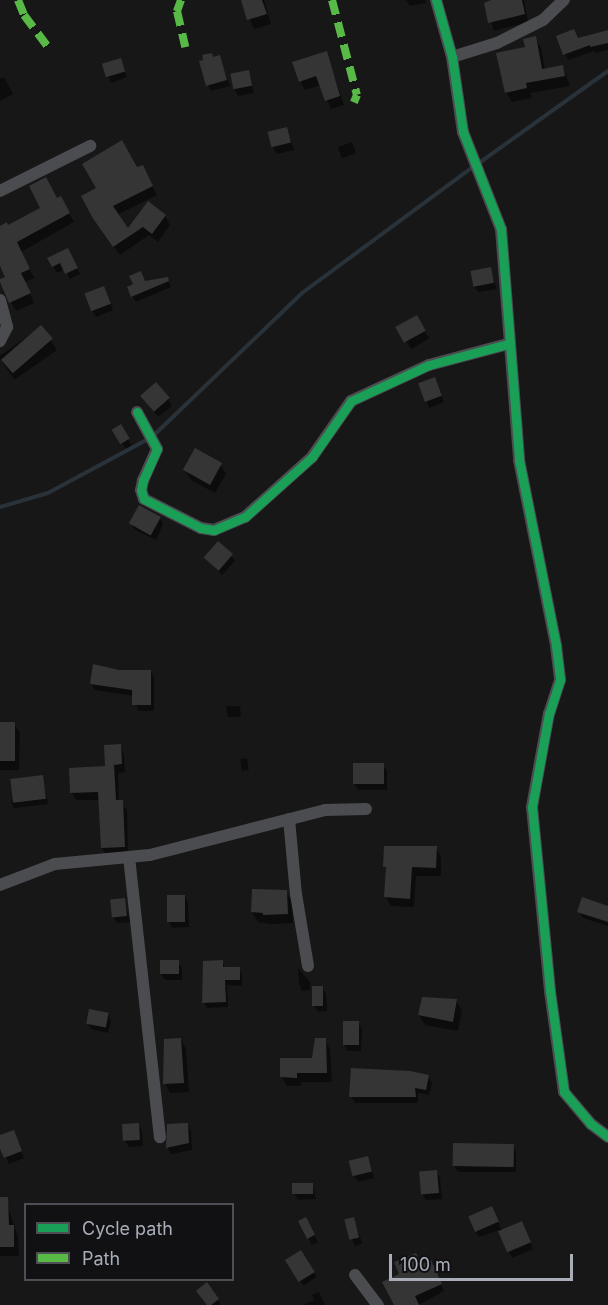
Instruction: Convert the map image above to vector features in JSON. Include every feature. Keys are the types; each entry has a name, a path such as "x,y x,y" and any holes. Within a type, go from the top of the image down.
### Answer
{"street":[{"path":"436,0 452,57 463,132 501,229 507,287 508,344 519,460 556,646 560,680 549,713 532,807 550,990 564,1092 591,1124 608,1137"},
{"path":"452,57 497,43 534,25 543,20 564,0"},
{"path":"0,192 90,146"},
{"path":"0,300 7,327 0,341"},
{"path":"137,412 157,449 143,480 141,490 144,499 201,528 214,530 245,517 312,457 351,401 429,365 508,344"},
{"path":"0,885 55,864 150,855 325,810 366,809"},
{"path":"289,819 296,894 308,966"},
{"path":"129,857 160,1137"},
{"path":"355,1275 378,1305"}],"building":[{"path":"241,0 262,0 267,14 247,20"},
{"path":"491,0 522,0 525,14 488,23 484,3"},
{"path":"574,29 578,38 608,30 608,43 590,47 590,45 563,55 556,36"},
{"path":"536,36 542,69 563,65 565,76 526,83 527,88 505,93 496,53 525,47 523,39"},
{"path":"327,51 340,96 325,101 316,76 299,82 292,62"},
{"path":"212,53 213,57 220,55 227,80 206,86 199,61 203,60 202,55"},
{"path":"121,58 125,71 106,77 102,64"},
{"path":"249,70 252,86 233,89 230,74"},
{"path":"287,127 291,143 271,147 268,132"},
{"path":"122,140 137,167 143,165 153,186 113,206 128,228 148,201 166,215 152,234 143,227 113,247 92,217 81,196 96,188 82,164"},
{"path":"46,177 57,198 61,196 70,213 17,242 30,269 21,273 31,293 9,303 0,282 0,279 5,277 0,266 0,226 7,222 8,225 40,208 29,186"},
{"path":"68,248 78,268 65,274 60,263 52,267 47,258"},
{"path":"491,267 494,283 473,287 470,271"},
{"path":"141,271 145,281 168,277 169,281 131,297 127,287 133,284 129,276"},
{"path":"104,286 111,304 91,311 84,294"},
{"path":"417,315 426,331 404,343 395,327"},
{"path":"41,325 53,339 13,373 1,360"},
{"path":"435,377 442,396 425,402 418,383"},
{"path":"156,382 170,398 154,412 140,396"},
{"path":"121,424 130,439 120,444 112,430"},
{"path":"195,448 222,463 210,485 183,470"},
{"path":"139,505 161,517 151,535 129,523"},
{"path":"218,541 233,554 219,571 204,558"},
{"path":"93,664 119,670 151,670 151,705 132,705 132,690 90,684"},
{"path":"0,722 15,722 15,761 0,761"},
{"path":"121,744 122,764 114,765 116,800 123,800 125,847 101,848 98,792 70,793 69,768 105,766 104,745"},
{"path":"353,763 384,763 384,784 353,784"},
{"path":"43,775 46,799 13,803 10,779"},
{"path":"384,846 437,846 436,868 412,867 410,899 384,897 386,867 383,867"},
{"path":"252,889 287,890 288,914 263,915 263,913 251,912"},
{"path":"167,895 185,895 185,922 167,922"},
{"path":"582,897 608,906 608,922 577,912"},
{"path":"125,898 127,916 112,917 110,900"},
{"path":"160,960 179,960 179,974 160,974"},
{"path":"223,960 223,967 240,967 240,980 225,980 226,1002 202,1003 203,961"},
{"path":"312,986 323,986 323,1006 312,1006"},
{"path":"422,997 457,999 453,1022 418,1015"},
{"path":"89,1009 109,1013 106,1028 86,1024"},
{"path":"343,1021 359,1021 359,1045 343,1045"},
{"path":"181,1038 184,1083 163,1084 164,1039"},
{"path":"315,1038 326,1038 327,1073 297,1073 297,1078 280,1077 280,1058 312,1058"},
{"path":"351,1068 410,1071 429,1075 426,1090 415,1088 416,1097 349,1097"},
{"path":"139,1123 140,1140 123,1141 122,1124"},
{"path":"188,1123 189,1143 166,1148 167,1124"},
{"path":"14,1130 22,1151 4,1158 0,1149 0,1135"},
{"path":"453,1143 514,1144 514,1167 453,1166"},
{"path":"368,1156 372,1172 352,1176 349,1161"},
{"path":"437,1170 439,1193 421,1194 419,1172"},
{"path":"292,1183 313,1183 313,1194 292,1194"},
{"path":"0,1197 8,1197 9,1225 14,1225 14,1247 0,1247"},
{"path":"492,1206 499,1222 475,1232 468,1217"},
{"path":"306,1217 315,1235 307,1239 298,1221"},
{"path":"354,1217 359,1237 349,1240 344,1219"},
{"path":"522,1221 531,1242 507,1252 498,1231"},
{"path":"301,1250 315,1272 299,1282 285,1260"},
{"path":"416,1253 421,1264 431,1260 442,1284 415,1296 419,1305 394,1305 382,1282 399,1274 394,1262"},
{"path":"207,1282 219,1299 211,1305 207,1305 196,1291"}],"waterway":[{"path":"479,163 608,71"},
{"path":"0,507 48,493 152,437 302,293 473,167"}],"marked path":[{"path":"18,0 24,15 51,51"},
{"path":"181,0 177,11 185,47"},
{"path":"332,0 357,95 354,102"}],"cycle path":[{"path":"436,0 452,57 463,132 501,229 519,460 556,646 560,680 549,713 532,807 550,991 564,1092 591,1124 608,1137"},
{"path":"137,412 157,449 143,480 141,490 144,499 201,528 214,530 245,517 312,457 351,401 429,365 508,344"}]}
